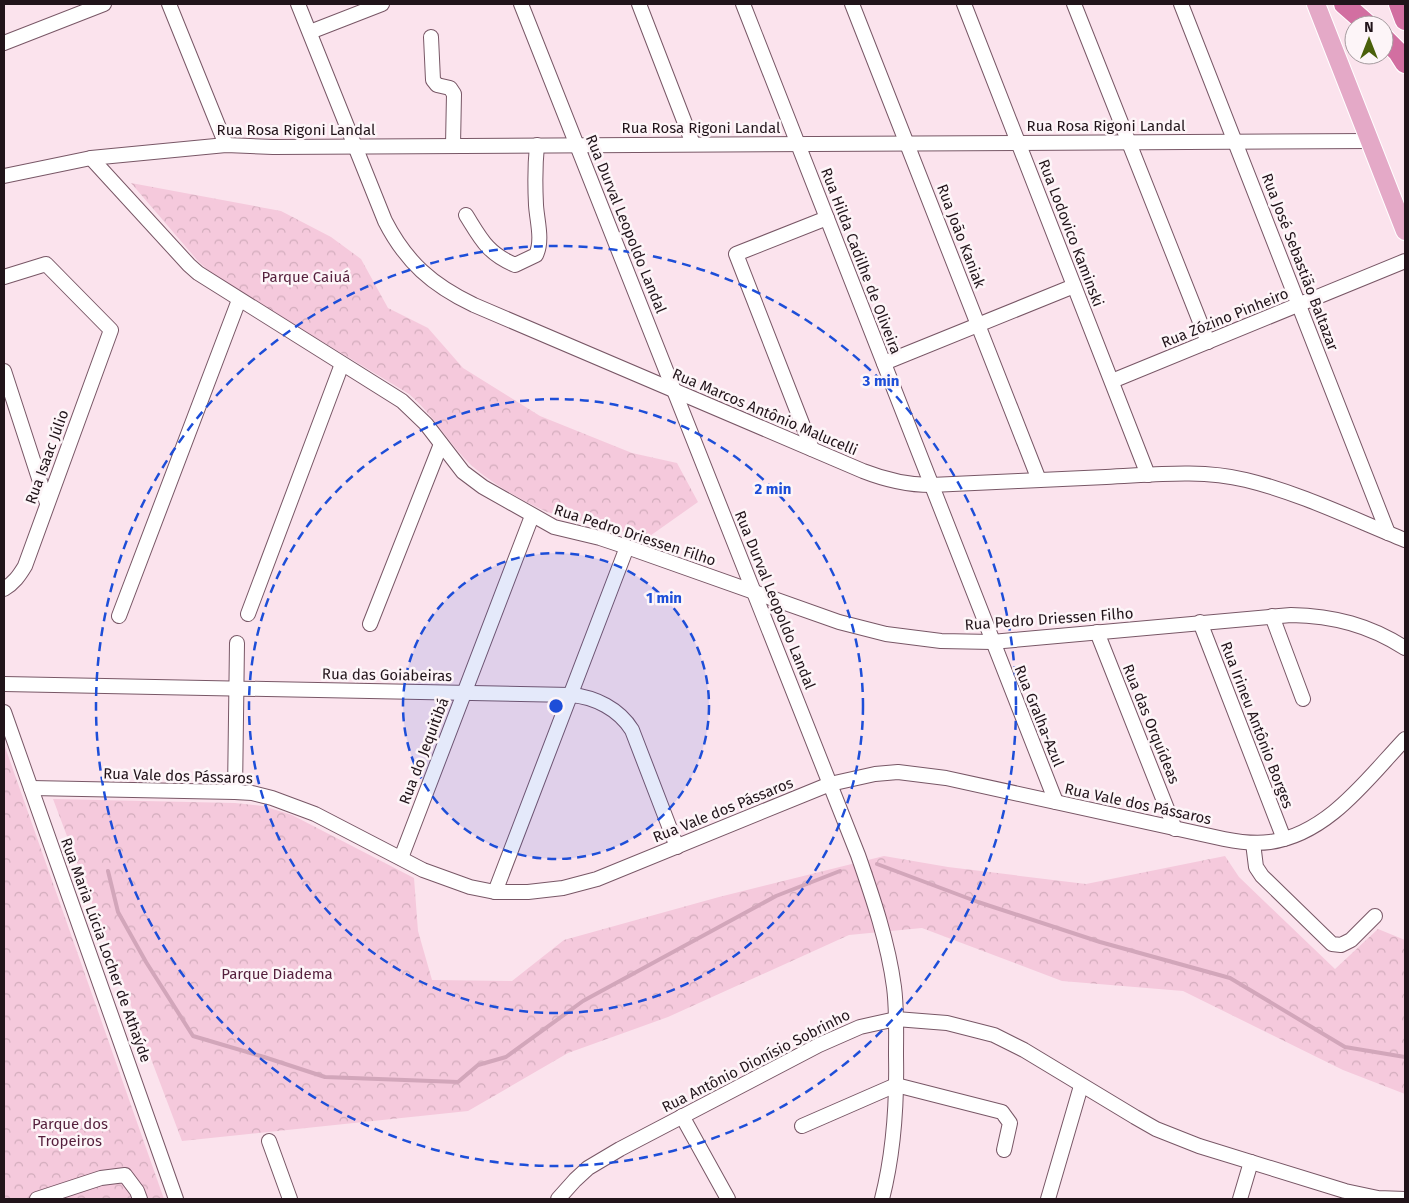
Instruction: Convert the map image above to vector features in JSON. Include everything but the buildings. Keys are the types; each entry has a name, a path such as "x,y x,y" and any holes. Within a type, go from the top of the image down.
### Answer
{"highway":[{"path":"1344,4 1357,15"},
{"path":"1399,4 1405,20"},
{"path":"1394,48 1405,64"}],"main road":[{"path":"1316,4 1405,231"}],"street":[{"path":"4,43 82,8 104,4"},
{"path":"169,4 226,145"},
{"name":"Rua Marcos Antônio Malucelli","path":"298,4 354,146 393,237 411,261 438,285 474,305 888,480 912,485 931,485 1198,474 1245,480 1282,491 1405,540"},
{"path":"310,32 382,4"},
{"name":"Rua Durval Leopoldo Landal","path":"521,4 874,899 894,987 896,1019 896,1085 893,1136 882,1199"},
{"path":"638,4 693,144"},
{"name":"Rua Hilda Cadilhe de Oliveira","path":"743,4 992,642"},
{"name":"Rua João Kaniak","path":"852,4 1039,480"},
{"name":"Rua Lodovico Kaminski","path":"964,4 1148,475"},
{"path":"1074,4 1208,342"},
{"name":"Rua José Sebastião Baltazar","path":"1181,4 1388,533"},
{"path":"431,37 433,80 437,85 450,88 454,94 453,145"},
{"name":"Rua Rosa Rigoni Landal","path":"4,176 91,158 226,145 1370,141"},
{"path":"466,215 489,250 504,260 515,265 536,256 540,247 536,206 537,145"},
{"name":"Rua Pedro Driessen Filho","path":"91,158 189,266 207,280 402,401 426,424 463,472 532,516 559,529 600,538 839,622 886,634 941,641 992,642 1272,616 1318,616 1344,621 1375,632 1405,648"},
{"path":"812,449 736,254 827,218"},
{"name":"Rua Zózino Pinheiro","path":"1112,381 1405,261"},
{"name":"Rua Isaac Júlio","path":"4,277 46,264 111,330 20,576 13,584 4,589"},
{"path":"884,363 1074,286"},
{"path":"119,616 239,300"},
{"path":"248,614 342,364"},
{"path":"4,371 48,503"},
{"path":"370,624 441,444"},
{"name":"Rua do Jequitibá","path":"401,858 532,516"},
{"path":"495,892 627,547"},
{"path":"1272,616 1303,699"},
{"name":"Rua Irineu Antônio Borges","path":"1200,622 1284,839"},
{"name":"Rua das Orquídeas","path":"1097,632 1175,829"},
{"name":"Rua Gralha-Azul","path":"992,642 1056,802"},
{"path":"235,792 237,643"},
{"name":"Rua das Goiabeiras","path":"4,684 570,695 591,699 604,705 626,721 636,739 677,847"},
{"name":"Rua Maria Lúcia Locher de Athaýde","path":"4,712 176,1199"},
{"name":"Rua Vale dos Pássaros","path":"31,788 235,792 272,798 337,824 423,870 455,883 495,892 546,891 584,884 830,784 875,774 898,772 921,774 1224,839 1253,843 1268,842 1284,839 1324,820 1352,796 1405,739"},
{"path":"1253,843 1256,867 1262,876 1332,944 1341,945 1351,940 1375,916"},
{"name":"Rua Antônio Dionísio Sobrinho","path":"558,1199 575,1180 596,1163 682,1116 841,1034 860,1027 896,1019 947,1023 994,1035 1024,1050 1081,1086 1156,1129 1199,1146 1344,1195 1405,1199"},
{"path":"802,1126 896,1085 1002,1112 1010,1123 1004,1150"},
{"path":"1048,1199 1081,1086"},
{"path":"682,1116 728,1199"},
{"path":"269,1141 290,1199"},
{"path":"1240,1199 1251,1162"},
{"path":"37,1199 101,1178 125,1175 137,1191 140,1199"}],"green space":[{"name":"Parque Caiuá","path":"131,183 281,211 331,237 361,259 388,308 428,328 463,368 540,416 632,453 677,463 698,502 647,538 547,512 526,502 472,466 409,394 214,276 198,261"},
{"name":"Parque dos Tropeiros","path":"4,744 164,1199 4,1199"},
{"name":"Parque Diadema","path":"53,799 235,803 263,806 292,815 414,878 418,931 432,980 512,981 564,940 719,897 884,856 948,867 1086,884 1225,856 1239,877 1335,969 1378,929 1405,940 1405,1094 1343,1070 1183,991 1062,981 922,928 849,935 668,1017 568,1053 468,1111 182,1141"}],"waterway":[{"path":"877,864 978,902 1100,942 1230,978 1345,1047 1405,1057"},
{"path":"108,871 118,912 146,962 193,1036 325,1077 458,1082 478,1065 506,1057 583,1001 776,896 840,871"}]}
